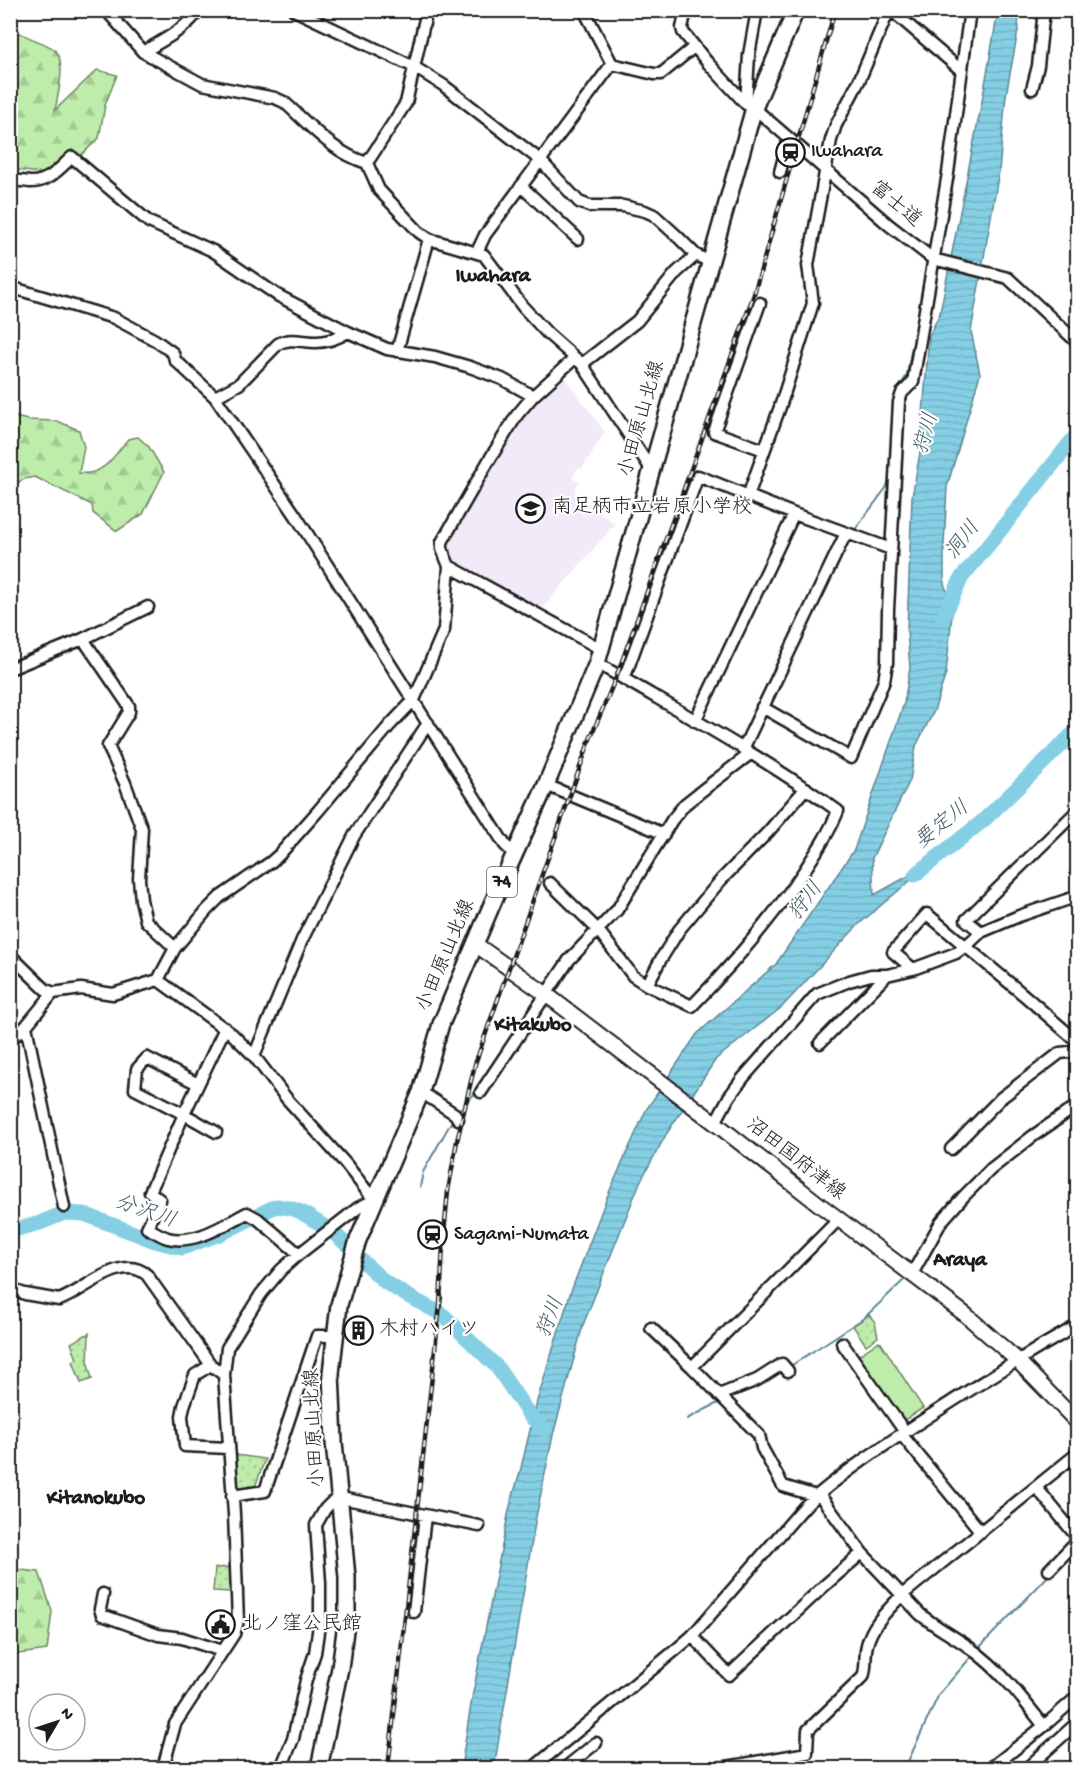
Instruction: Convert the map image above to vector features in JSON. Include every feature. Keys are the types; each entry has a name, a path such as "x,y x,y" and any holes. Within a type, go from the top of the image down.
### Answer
{"main road":[{"name":"小田原山北線","path":"319,1768 340,1668 347,1616 347,1577 334,1442 331,1373 339,1305 358,1240 421,1092 441,1023 546,785 599,656 651,469 703,259 750,106 796,10"},
{"name":"沼田国府津線","path":"475,944 547,995 966,1315 1017,1360 1077,1423"}],"street":[{"path":"106,10 143,52 202,84 275,98 284,102 332,147 352,159 367,163"},
{"path":"143,52 184,26 195,17 199,10"},
{"path":"10,955 45,989 53,993 81,989 113,994 158,980 174,948 220,897 279,855 390,724 414,700 444,630 449,566 442,549 442,542 517,415 533,396 637,321 676,273 703,259 654,215 623,206 589,206 579,202 540,160 450,91 414,67 294,10"},
{"path":"367,163 406,103 427,10"},
{"path":"584,10 612,64 654,74 661,74 694,47 682,28 686,10"},
{"path":"750,106 749,56 757,10"},
{"path":"748,496 813,303 808,265 831,140 890,10 962,71"},
{"path":"762,707 851,758 884,681 887,663 899,402 902,393 913,382 948,173 970,10"},
{"path":"1032,89 1038,66 1044,10"},
{"name":"富士道","path":"694,47 750,106 889,225 934,259 1008,278 1077,343"},
{"path":"477,252 485,235 612,64"},
{"path":"780,172 789,138"},
{"path":"10,180 32,182 51,176 72,157 149,222 213,251 277,295 348,332 387,349 435,357 470,367 502,379 533,396"},
{"path":"367,163 379,190 400,214 429,239 484,255 523,307 547,333 579,361 651,469"},
{"path":"521,186 578,239"},
{"path":"397,351 429,239"},
{"path":"10,287 114,318 156,340 173,353 175,360 215,397 296,516 505,845 515,855"},
{"path":"760,303 714,432 764,450"},
{"path":"215,397 239,384 278,344 285,340 318,342 336,339 348,332"},
{"path":"624,680 698,476 891,549"},
{"path":"695,721 794,514"},
{"path":"482,1092 569,960 617,910 672,820 685,804 747,752 762,707 846,533"},
{"path":"449,566 599,656 624,680 806,788 838,811 830,832 794,886 758,934 692,1006 633,976 598,930 550,883"},
{"path":"10,669 83,639 148,607"},
{"path":"83,639 129,706 129,712 108,746 142,829 139,879 146,921 174,948"},
{"path":"254,1056 302,940 354,836 428,723"},
{"path":"546,785 664,834"},
{"path":"647,985 679,930 806,788"},
{"path":"981,932 966,920 1077,810"},
{"path":"715,1123 729,1097 743,1078 817,994 849,981 871,975 887,975 913,969 956,953 981,932 1077,896"},
{"path":"913,969 894,952 927,914 1077,1042"},
{"path":"820,1043 887,975"},
{"path":"158,980 225,1028 254,1056 287,1099 345,1163 374,1200 358,1208 281,1270 261,1294 227,1348 224,1376 238,1621 234,1634 176,1724 163,1768"},
{"path":"10,1040 26,1026 53,993"},
{"path":"26,1026 63,1207"},
{"path":"225,1028 150,1192 160,1200 147,1228 166,1237 189,1239 247,1213 258,1219 299,1254"},
{"path":"951,1149 1001,1098 1059,1053 1077,1051"},
{"path":"198,1084 147,1058 137,1069 135,1089 216,1132"},
{"path":"421,1092 455,1114 458,1119"},
{"path":"912,1274 941,1222 964,1196 992,1169 1077,1105"},
{"path":"692,1367 839,1219"},
{"path":"10,1289 59,1300 94,1280 121,1270 136,1268 147,1275 211,1365 224,1376"},
{"path":"533,1768 692,1636 805,1506 818,1495 903,1433 1017,1360 1077,1325"},
{"path":"651,1328 759,1435 762,1448 783,1486 818,1495 862,1553 902,1596 927,1620 972,1649 1010,1682 1044,1726"},
{"path":"232,1496 265,1491 316,1336 334,1336"},
{"path":"842,1343 903,1433 981,1532"},
{"path":"719,1395 756,1380 782,1364 785,1368"},
{"path":"211,1365 195,1375 187,1399 182,1416 186,1446 228,1448"},
{"path":"722,1768 807,1753 808,1730 866,1671 867,1643 875,1625 885,1612 1077,1453"},
{"path":"1036,1487 1077,1539 1049,1570"},
{"path":"281,1768 293,1739 306,1680 315,1653 320,1618 320,1583 315,1525 325,1509 341,1498 479,1526"},
{"path":"414,1612 425,1516"},
{"path":"692,1636 729,1675 862,1553"},
{"path":"103,1594 100,1609 102,1615 158,1635 182,1638 222,1651"},
{"path":"991,1768 1044,1726 1077,1696"},
{"path":"1027,1768 1077,1722"},
{"path":"565,1768 596,1743"}],"shaded area":[{"name":"南足柄市立岩原小学校","path":"563,375 605,432 582,469 578,468 572,478 579,482 574,492 615,524 540,611 454,564 448,544 511,435 544,392"}],"green space":[{"path":"10,26 21,34 47,45 57,53 60,59 61,77 55,110 97,70 117,75 105,105 99,138 59,176 11,169"},
{"path":"11,416 28,420 57,421 79,430 84,447 79,473 88,473 102,468 128,439 138,437 149,447 164,472 143,514 117,531 93,513 92,505 35,477 24,479 11,487"},
{"path":"869,1315 875,1322 878,1337 866,1345 853,1326"},
{"path":"89,1333 88,1364 92,1379 81,1383 73,1361 77,1359 71,1343"},
{"path":"878,1342 881,1343 923,1408 901,1422 856,1357"},
{"path":"236,1455 265,1459 255,1487 237,1490"},
{"path":"231,1567 232,1592 213,1591 215,1568"},
{"path":"11,1569 39,1572 52,1611 47,1650 11,1655"}],"water":[{"name":"狩川","path":"998,11 1019,11 1018,31 1006,95 999,171 971,331 980,374 947,487 944,584 953,605 946,673 934,711 916,746 910,780 872,858 874,895 930,864 859,924 782,1007 716,1059 667,1133 640,1182 583,1325 553,1435 536,1517 494,1768 461,1768 472,1698 509,1510 537,1401 570,1294 607,1197 646,1110 697,1034 776,964 854,850 904,703 910,668 907,631 912,497 920,453 929,336 940,313"}],"waterway":[{"path":"893,411 895,394 907,375 912,346"},
{"name":"洞川","path":"943,618 962,577 1078,433"},
{"path":"854,531 886,488 890,479"},
{"name":"要定川","path":"915,875 984,820 1078,729"},
{"path":"457,1112 476,1092"},
{"path":"420,1187 423,1172 453,1119"},
{"path":"954,1200 971,1182"},
{"name":"分沢川","path":"10,1231 40,1223 64,1213 84,1214 155,1241 182,1248 220,1234 276,1206 301,1212 327,1228"},
{"path":"917,1254 933,1225"},
{"name":"分沢川","path":"336,1235 347,1245"},
{"name":"分沢川","path":"361,1260 385,1282 443,1315 497,1367 530,1416 545,1430"},
{"path":"789,1367 864,1318 904,1280"},
{"path":"728,1398 760,1386 782,1371"},
{"path":"687,1419 718,1403"},
{"path":"978,1649 1051,1573"},
{"path":"905,1768 939,1694 972,1656"}],"railway":[{"path":"440,1304 448,1191 475,1064 590,739 617,675 754,294 835,10"},
{"path":"388,1768 441,1296"}],"place":[{"name":"Iwahara","path":"790,152"},
{"name":"南足柄市立岩原小学校","path":"531,508"},
{"name":"Sagami-Numata","path":"433,1235"},
{"name":"木村ハイツ","path":"358,1330"},
{"name":"北ノ窪公民館","path":"221,1625"}],"district":[{"name":"Iwahara","path":"493,277"},
{"name":"Kitakubo","path":"533,1026"},
{"name":"Araya","path":"960,1261"},
{"name":"Kitanokubo","path":"96,1499"}]}
